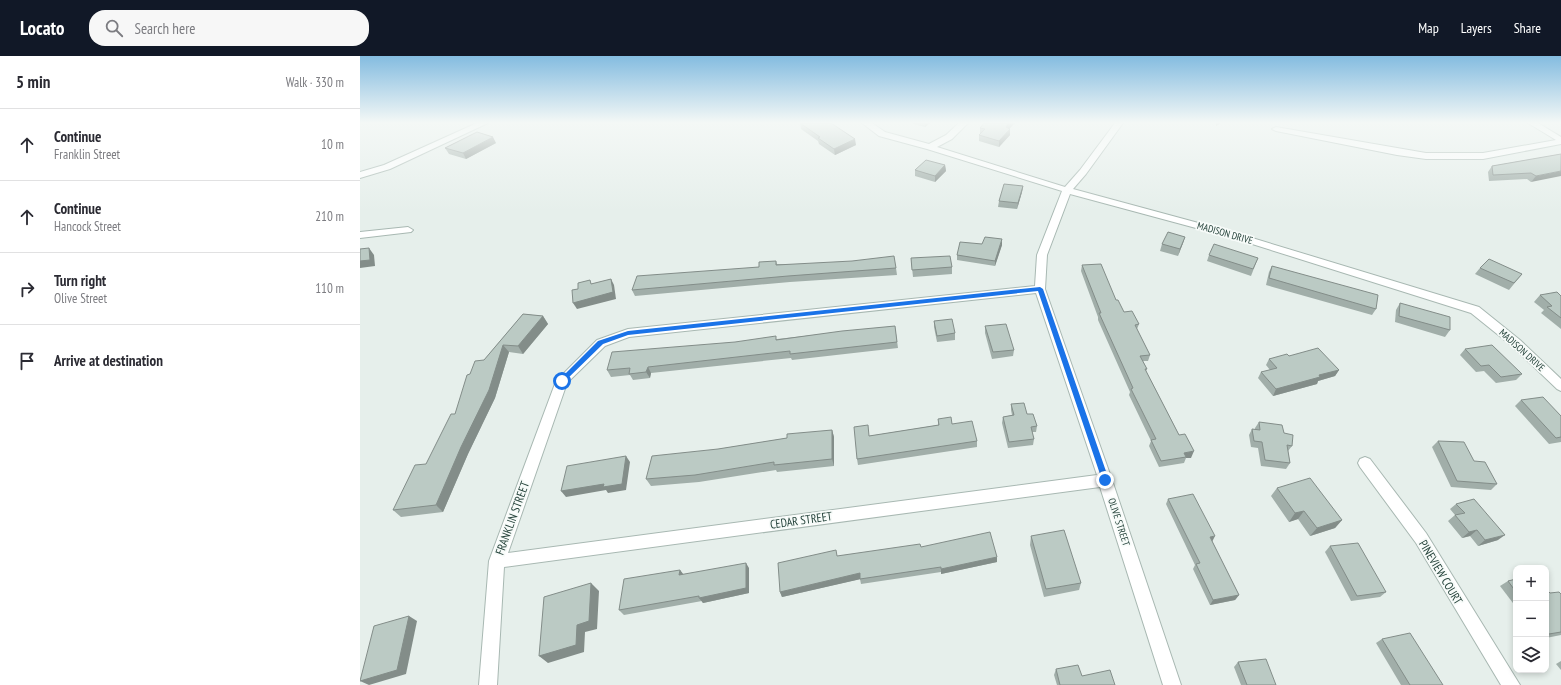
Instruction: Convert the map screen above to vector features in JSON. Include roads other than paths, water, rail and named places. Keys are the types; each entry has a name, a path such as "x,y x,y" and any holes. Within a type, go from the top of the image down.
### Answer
{"street":[{"path":"360,175 393,165 420,152"},
{"name":"MADISON DRIVE","path":"947,152 1067,190 1236,236 1475,310 1516,342 1561,386"},
{"name":"OLIVE STREET","path":"1097,152 1067,190 1042,255 1040,289 1105,480 1172,685"},
{"path":"1400,152 1426,156 1455,157 1484,156 1503,152"},
{"path":"360,234 408,230"},
{"name":"FRANKLIN STREET","path":"488,685 497,561 562,381 601,343 628,333 1040,289"},
{"name":"PINEVIEW COURT","path":"1365,463 1421,538 1511,685"},
{"name":"CEDAR STREET","path":"497,561 1105,480"}]}
